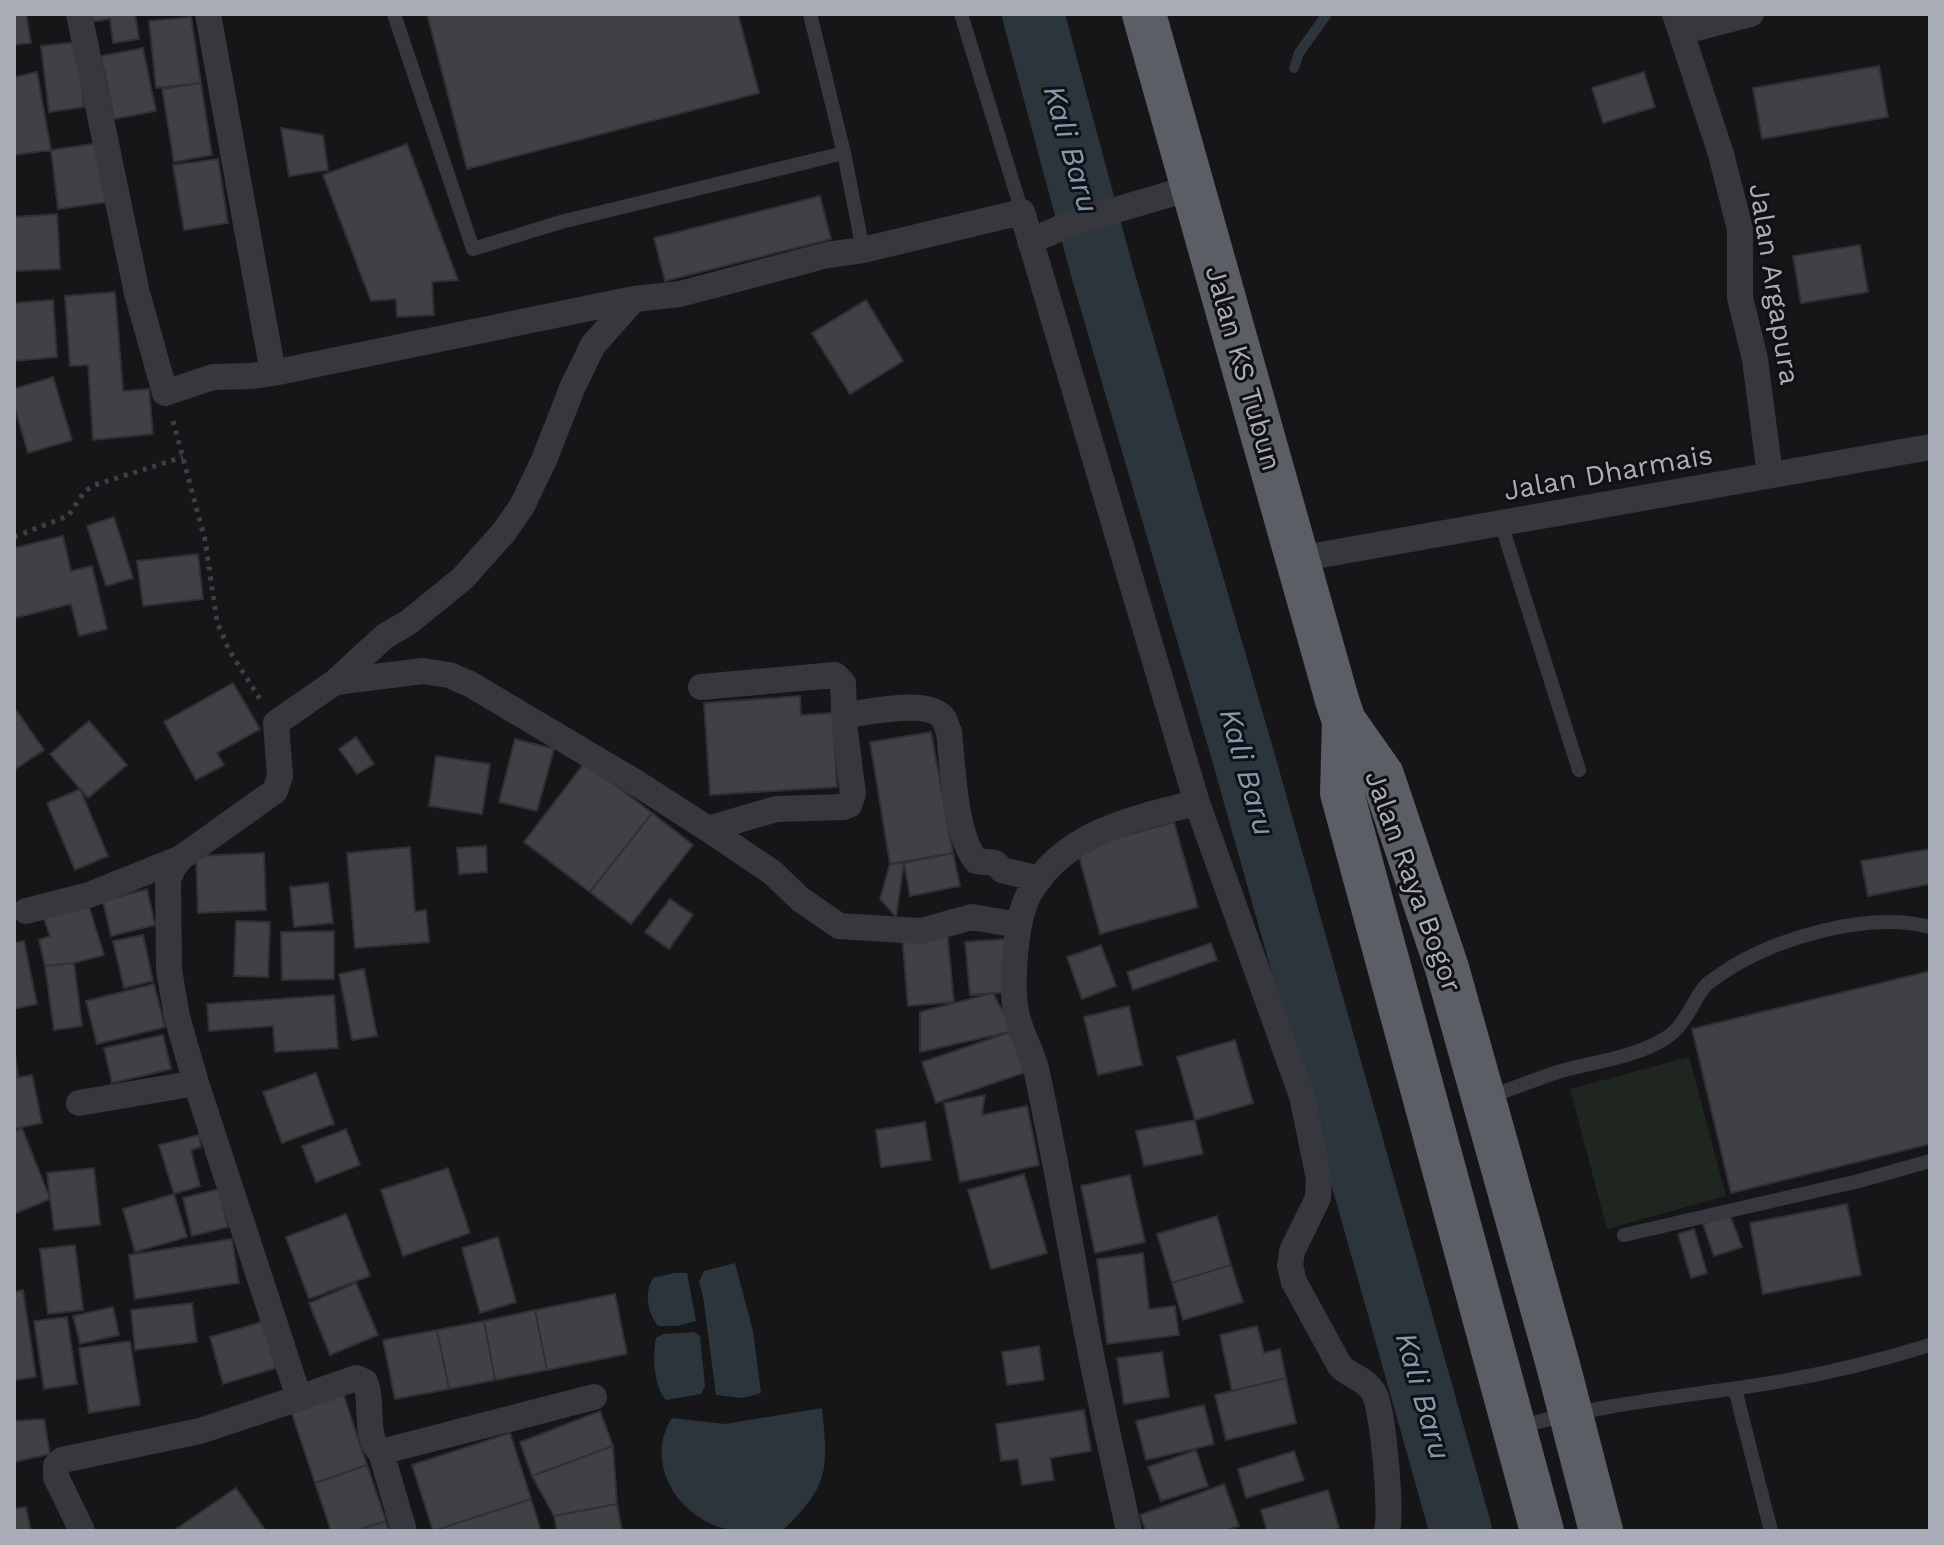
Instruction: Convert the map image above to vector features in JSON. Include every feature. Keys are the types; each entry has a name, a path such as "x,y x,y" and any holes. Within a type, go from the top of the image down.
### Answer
{"highway":[{"name":"Jalan KS Tubun","path":"1144,14 1176,192 1298,559 1344,721"},
{"name":"Jalan Raya Bogor","path":"1344,721 1382,775 1447,968 1601,1531"},
{"name":"Jalan Raya Bogor","path":"1344,721 1342,793 1542,1531"}],"street":[{"path":"79,14 137,293 165,393 213,377 273,373 634,299 680,294 827,255 863,250 1022,212 1197,803 1302,1096 1319,1179 1318,1198 1292,1251 1290,1265 1294,1282 1340,1366 1347,1373 1362,1379 1377,1397 1385,1471 1387,1531"},
{"path":"208,14 273,373"},
{"path":"1678,23 1751,14"},
{"name":"Jalan Argapura","path":"1678,23 1721,154 1740,229 1740,298 1755,359 1770,475"},
{"path":"1030,241 1075,222 1176,192"},
{"path":"26,911 89,895 181,858 275,791 280,776 276,723 335,682 385,636 409,622 463,578 504,532 522,506 544,460 593,345 634,299"},
{"name":"Jalan Dharmais","path":"1298,559 1930,447"},
{"path":"335,682 423,671 449,675 470,684 708,829 773,873 800,899 839,926 921,931 972,917 1018,925"},
{"path":"701,687 835,675 843,683 853,794 849,805 776,809 708,829"},
{"path":"845,715 913,707 933,711 944,719 949,732 959,813 971,855 976,861 995,863 1002,870 1040,879"},
{"path":"1129,1531 1036,1068 1016,1015 1018,925 1027,898 1067,849 1087,837 1147,814 1197,803"},
{"path":"181,858 168,880 169,970 177,1017 299,1398"},
{"path":"79,1103 196,1083"},
{"path":"82,1531 56,1477 56,1466 62,1460 200,1431 356,1378 365,1382 370,1392 373,1440 381,1452 404,1531"},
{"path":"381,1452 594,1397"}],"lane":[{"path":"394,14 473,249 561,222 844,153"},
{"path":"810,14 844,153 863,250"},
{"path":"961,14 1022,212"},
{"path":"1501,523 1579,770"},
{"path":"1483,1099 1561,1071 1635,1053 1668,1037 1691,1012 1706,985 1738,962 1787,940 1842,927 1910,922 1930,927"},
{"path":"1624,1235 1859,1181 1930,1161"},
{"path":"1515,1428 1570,1412 1735,1389 1847,1367 1930,1345"},
{"path":"1735,1389 1771,1531"}],"path":[{"path":"14,537 68,516 85,491 95,485 183,457 205,540 217,622 229,650 276,723"}],"shaded area":[{"path":"1689,1057 1726,1196 1607,1229 1570,1089"},
{"path":"735,1263 753,1331 761,1393 743,1398 716,1395 699,1282 704,1271"},
{"path":"687,1273 696,1321 677,1326 658,1326 651,1315 648,1289 653,1278"},
{"path":"694,1332 700,1336 705,1386 701,1394 666,1400 655,1371 656,1338 663,1334"},
{"path":"822,1408 825,1461 818,1487 784,1529 741,1531 710,1523 694,1514 671,1487 664,1470 662,1453 664,1435 672,1418 725,1424"}],"building":[{"path":"14,14 26,14 31,43 14,45"},
{"path":"88,14 135,14 139,39 113,43 110,19 89,22"},
{"path":"427,14 738,14 759,93 467,169"},
{"path":"191,17 201,83 156,88 149,21"},
{"path":"76,42 84,107 49,112 41,46"},
{"path":"143,48 156,111 114,119 101,56"},
{"path":"1879,66 1888,117 1762,139 1753,88"},
{"path":"37,72 51,150 14,155 14,77"},
{"path":"1644,72 1655,107 1603,123 1592,88"},
{"path":"201,83 212,155 174,162 162,89"},
{"path":"281,128 323,135 328,170 289,176"},
{"path":"100,143 108,202 58,209 51,150"},
{"path":"407,144 458,280 432,282 434,315 397,317 396,299 371,301 323,175"},
{"path":"218,159 228,223 184,230 173,165"},
{"path":"820,196 831,239 665,281 654,238"},
{"path":"57,214 60,269 14,271 14,217"},
{"path":"1860,245 1868,292 1801,303 1793,256"},
{"path":"115,292 123,391 149,389 153,434 93,440 88,365 70,366 65,296"},
{"path":"53,300 57,357 15,361 14,303"},
{"path":"866,300 903,361 850,394 812,333"},
{"path":"53,377 72,440 28,453 14,405 14,389"},
{"path":"114,517 133,578 106,586 87,526"},
{"path":"63,536 71,571 92,566 107,629 79,636 71,604 15,618 14,548"},
{"path":"198,554 203,599 143,606 137,561"},
{"path":"233,683 260,729 217,753 224,765 196,780 164,722"},
{"path":"800,696 801,715 833,713 837,787 710,795 704,703"},
{"path":"17,711 44,750 14,770 14,713"},
{"path":"89,721 127,765 88,798 50,754"},
{"path":"931,732 953,853 890,864 870,742"},
{"path":"356,737 374,764 357,774 339,749"},
{"path":"515,739 554,749 537,811 499,802"},
{"path":"436,756 490,764 482,814 429,806"},
{"path":"585,762 652,813 590,892 524,842"},
{"path":"80,789 108,856 75,870 47,803"},
{"path":"652,813 693,845 631,924 590,892"},
{"path":"1174,822 1198,907 1100,934 1077,849"},
{"path":"486,846 487,872 459,874 457,848"},
{"path":"410,847 415,912 426,910 429,942 355,948 347,853"},
{"path":"1930,849 1930,884 1868,896 1861,861"},
{"path":"264,853 266,910 198,913 196,856"},
{"path":"953,853 960,886 910,896 904,863"},
{"path":"904,863 896,917 880,899 890,864"},
{"path":"328,883 333,923 294,927 290,887"},
{"path":"147,889 155,925 111,936 103,901"},
{"path":"670,899 693,915 669,949 645,932"},
{"path":"88,903 104,955 45,966 39,940 50,936 43,916"},
{"path":"236,921 270,922 268,977 234,976"},
{"path":"947,930 954,1002 908,1006 902,935"},
{"path":"334,931 334,979 282,980 281,932"},
{"path":"143,935 153,981 124,988 113,941"},
{"path":"1006,939 1010,992 970,995 965,942"},
{"path":"24,941 37,1004 14,1009 14,943"},
{"path":"1211,943 1217,960 1133,990 1127,972"},
{"path":"1101,945 1116,986 1082,999 1067,957"},
{"path":"74,963 82,1026 54,1030 45,966"},
{"path":"364,969 377,1036 352,1040 339,974"},
{"path":"1930,971 1930,1144 1731,1193 1692,1029"},
{"path":"154,984 165,1027 97,1044 86,1001"},
{"path":"993,993 1013,1031 920,1052 920,1012"},
{"path":"334,995 338,1048 275,1052 273,1026 209,1031 207,1004"},
{"path":"1129,1006 1142,1065 1098,1075 1084,1017"},
{"path":"1013,1031 1026,1072 936,1103 922,1062"},
{"path":"163,1035 171,1069 112,1083 104,1048"},
{"path":"1235,1040 1253,1103 1195,1120 1177,1057"},
{"path":"15,1052 18,1078 14,1078"},
{"path":"316,1073 334,1124 282,1143 263,1092"},
{"path":"32,1075 42,1123 14,1129 14,1078"},
{"path":"985,1095 982,1115 1027,1106 1039,1165 960,1182 944,1103"},
{"path":"1195,1120 1203,1154 1144,1166 1136,1131"},
{"path":"925,1122 931,1160 881,1167 876,1130"},
{"path":"22,1128 50,1199 14,1214 14,1131"},
{"path":"346,1129 360,1165 316,1182 302,1146"},
{"path":"199,1135 201,1147 191,1150 200,1186 174,1194 159,1145"},
{"path":"94,1168 100,1225 54,1230 47,1173"},
{"path":"448,1168 470,1233 403,1256 381,1190"},
{"path":"1024,1174 1047,1253 991,1269 968,1190"},
{"path":"1130,1175 1145,1242 1095,1253 1081,1186"},
{"path":"219,1189 228,1227 192,1236 183,1198"},
{"path":"174,1194 187,1237 135,1252 123,1209"},
{"path":"1847,1204 1861,1275 1763,1294 1750,1223"},
{"path":"346,1214 370,1276 309,1299 286,1237"},
{"path":"1730,1215 1742,1247 1714,1256 1703,1224"},
{"path":"1217,1216 1231,1265 1172,1283 1157,1234"},
{"path":"1694,1229 1707,1273 1691,1278 1678,1234"},
{"path":"498,1237 516,1302 480,1313 462,1248"},
{"path":"232,1239 239,1283 135,1299 129,1255"},
{"path":"75,1245 83,1310 48,1314 40,1249"},
{"path":"1143,1253 1149,1309 1175,1306 1179,1335 1107,1344 1097,1259"},
{"path":"1231,1265 1243,1302 1183,1320 1172,1283"},
{"path":"356,1283 378,1335 330,1355 309,1303"},
{"path":"23,1290 36,1377 14,1380 14,1292"},
{"path":"615,1294 627,1354 547,1370 535,1310"},
{"path":"192,1303 197,1342 135,1350 131,1310"},
{"path":"113,1307 119,1335 80,1344 73,1316"},
{"path":"535,1310 547,1370 495,1380 484,1321"},
{"path":"67,1317 77,1384 44,1389 34,1321"},
{"path":"484,1321 495,1380 449,1389 437,1330"},
{"path":"262,1322 276,1368 223,1384 210,1337"},
{"path":"1257,1326 1264,1353 1280,1349 1286,1378 1232,1391 1220,1335"},
{"path":"437,1330 449,1389 395,1399 383,1340"},
{"path":"130,1341 140,1405 89,1413 79,1348"},
{"path":"1039,1346 1044,1380 1007,1385 1002,1352"},
{"path":"1162,1352 1169,1397 1124,1404 1117,1358"},
{"path":"1286,1378 1296,1423 1226,1440 1215,1395"},
{"path":"340,1384 367,1465 315,1483 288,1402"},
{"path":"1204,1405 1214,1444 1146,1460 1136,1421"},
{"path":"1084,1410 1091,1451 1050,1458 1054,1480 1022,1485 1018,1459 1001,1461 996,1424"},
{"path":"600,1411 613,1446 532,1476 520,1442"},
{"path":"44,1419 50,1454 14,1462 14,1421"},
{"path":"510,1433 531,1499 433,1531 412,1465"},
{"path":"613,1446 617,1504 554,1516 532,1476"},
{"path":"1196,1450 1208,1486 1161,1501 1148,1467"},
{"path":"1294,1451 1304,1480 1246,1498 1238,1469"},
{"path":"367,1465 386,1521 355,1531 331,1531 315,1483"},
{"path":"1224,1484 1239,1526 1224,1531 1146,1531 1140,1515"},
{"path":"236,1488 266,1531 173,1531"},
{"path":"1328,1490 1339,1528 1330,1531 1267,1531 1261,1510"},
{"path":"531,1499 541,1531 433,1531"},
{"path":"617,1504 622,1531 557,1531 554,1516"},
{"path":"26,1507 31,1531 14,1531 14,1509"},
{"path":"386,1521 389,1531 355,1531"}],"waterway":[{"name":"Kali Baru","path":"1033,14 1103,275 1245,763 1461,1531"},
{"path":"1294,68 1299,53 1327,14"}]}
